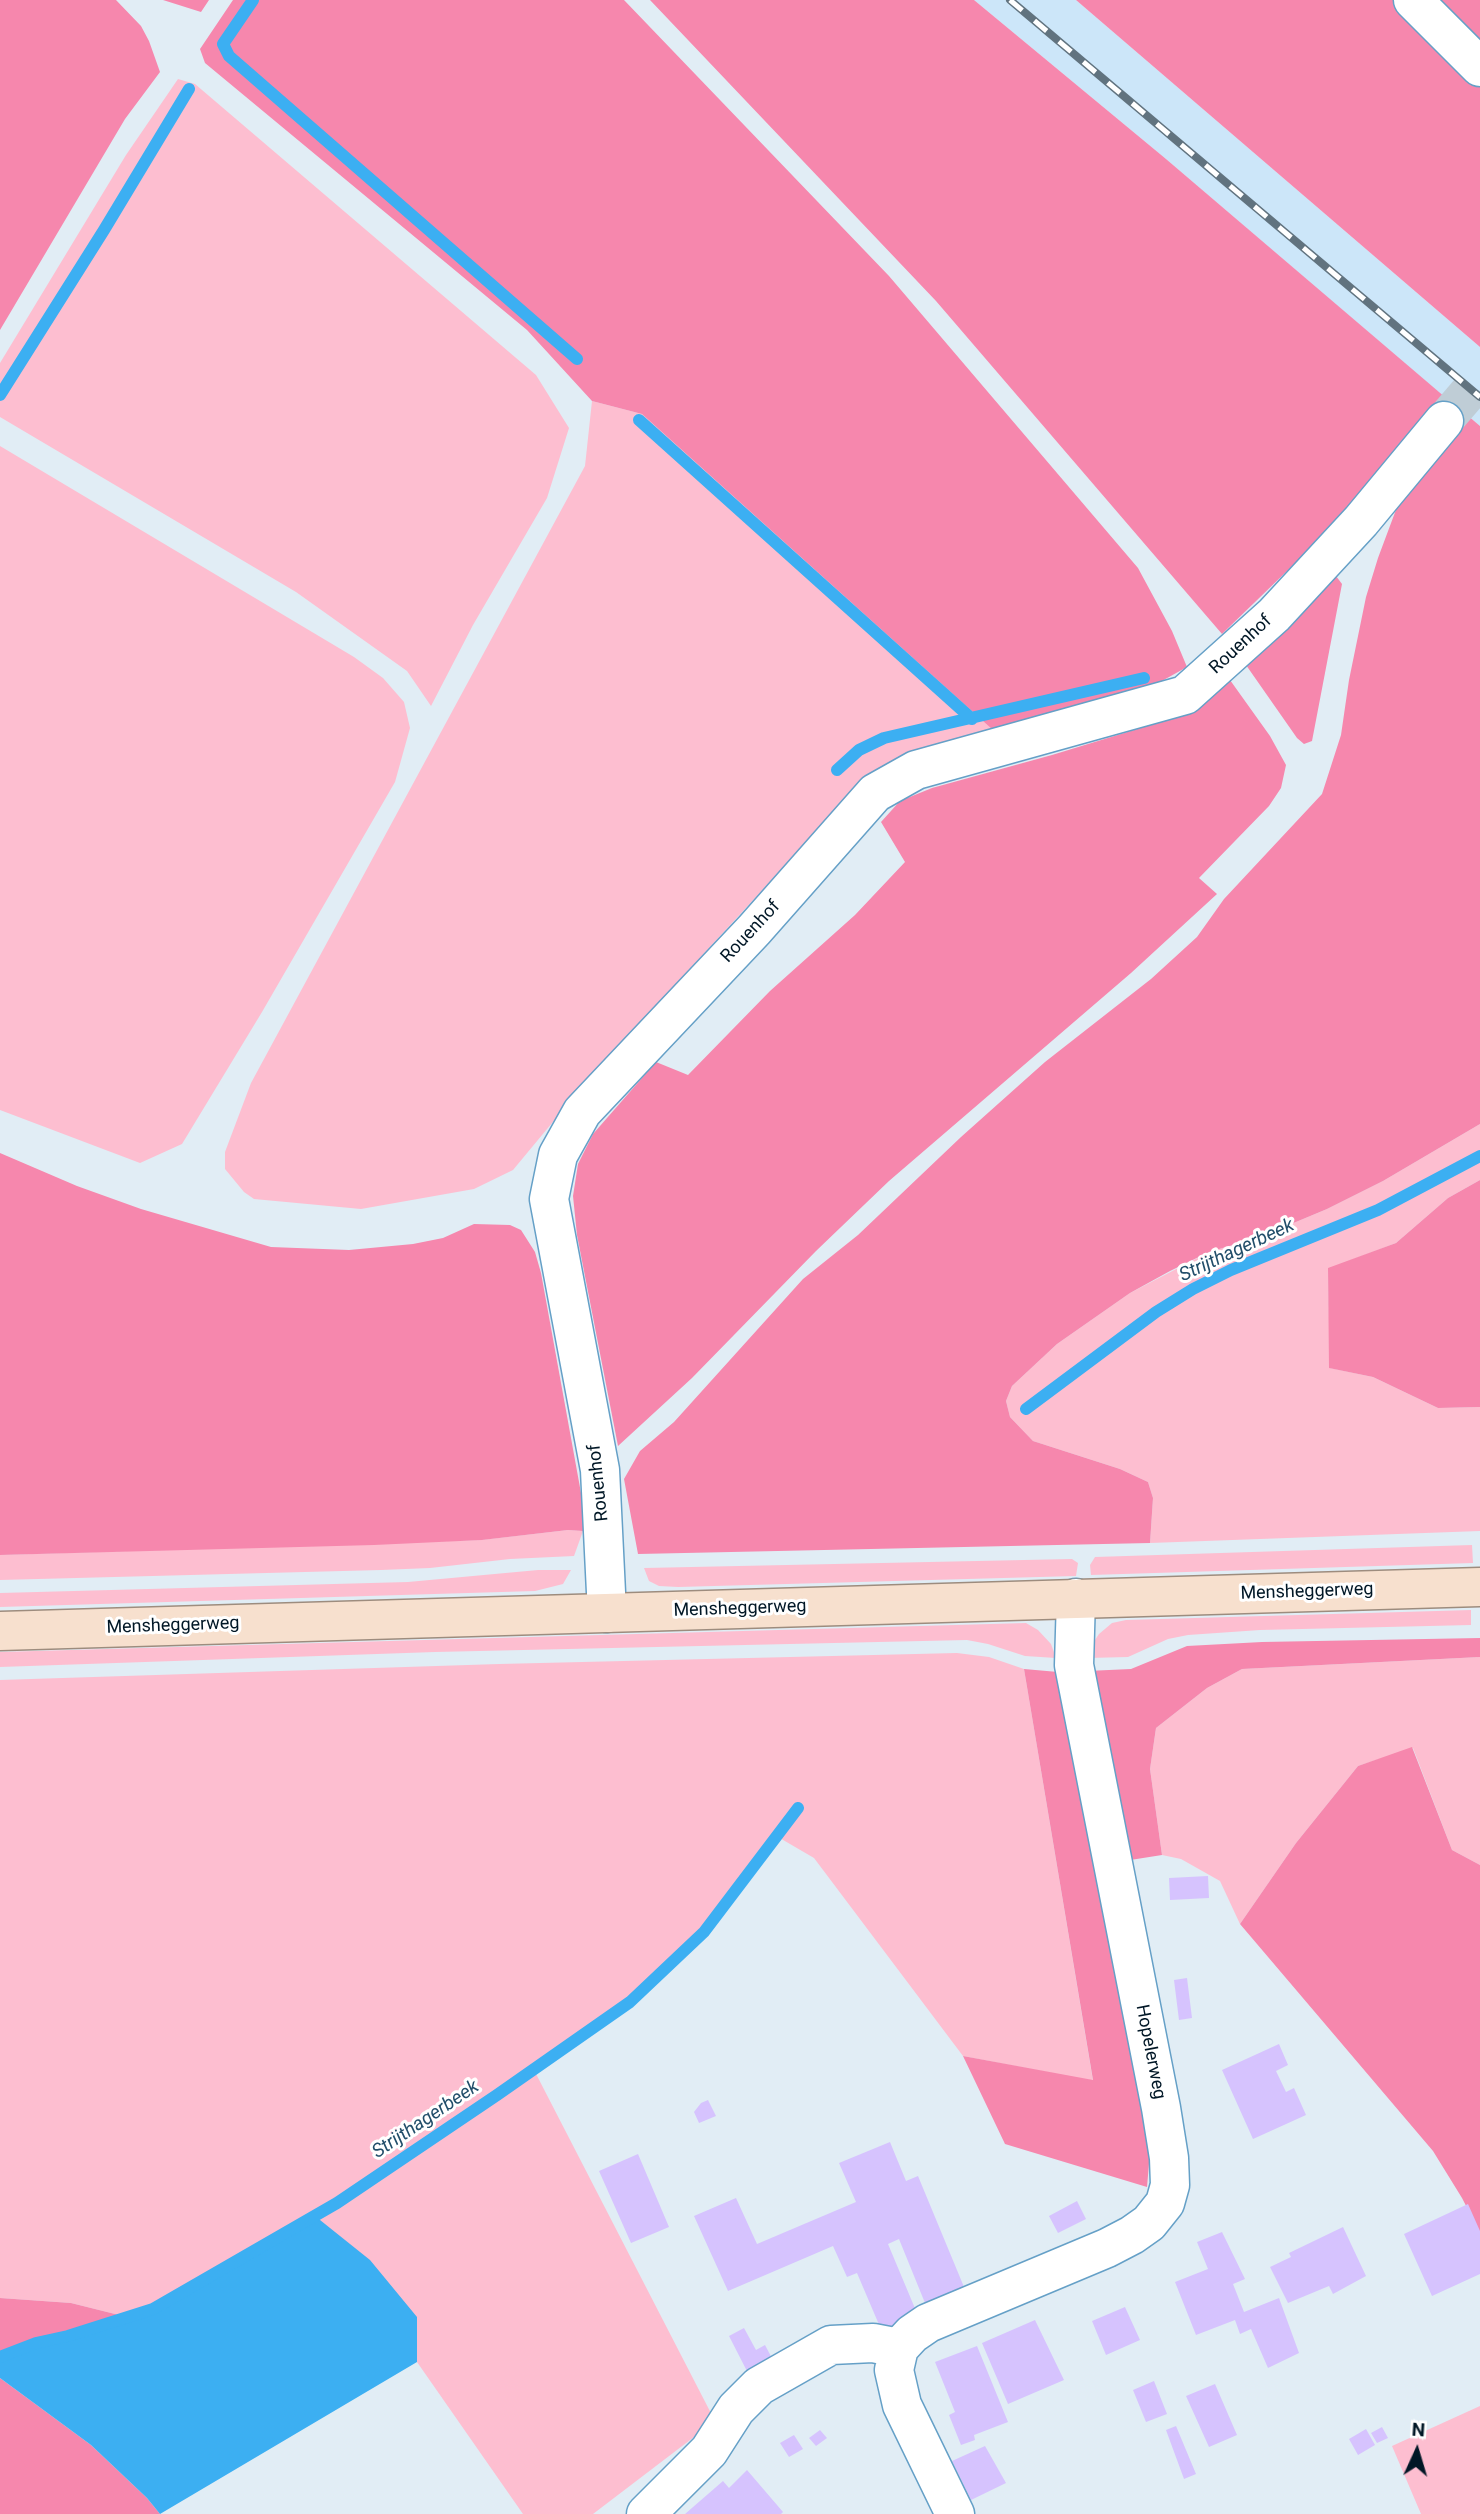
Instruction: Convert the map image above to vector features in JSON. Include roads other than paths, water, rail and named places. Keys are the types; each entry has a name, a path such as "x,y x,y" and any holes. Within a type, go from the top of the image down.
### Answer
{"main road":[{"name":"Mensheggerweg","path":"0,1631 1480,1587"}],"street":[{"path":"1413,0 1480,67"},
{"name":"Rouenhof","path":"607,1613 600,1470 549,1199 558,1155 582,1112 754,930 875,793 916,770 1185,695 1274,615 1362,521 1444,421"},
{"name":"Hopelerweg","path":"899,2348 912,2334 928,2323 1132,2235 1149,2223 1165,2203 1170,2185 1169,2158 1161,2108 1074,1665 1076,1598"},
{"path":"646,2514 709,2451 736,2409 759,2386 831,2345 873,2343 899,2348 894,2370 901,2404 955,2514"}],"water":[{"path":"315,2216 370,2260 417,2317 417,2362 160,2514 147,2498 91,2445 0,2378 0,2357 36,2343 135,2319"}],"waterway":[{"path":"253,0 223,44 229,56 577,359"},
{"path":"0,395 189,89"},
{"path":"639,420 972,719"},
{"path":"837,770 859,750 884,738 1144,678"},
{"name":"Strijthagerbeek","path":"1026,1409 1156,1312 1193,1289 1231,1270 1378,1210 1480,1156"},
{"name":"Strijthagerbeek","path":"0,2357 36,2343 68,2336 153,2309 337,2203 497,2095 630,2002 704,1932 798,1808"}],"tunnel":[{"path":"1444,421 1480,379"}],"railway":[{"path":"1010,0 1480,397"}]}
